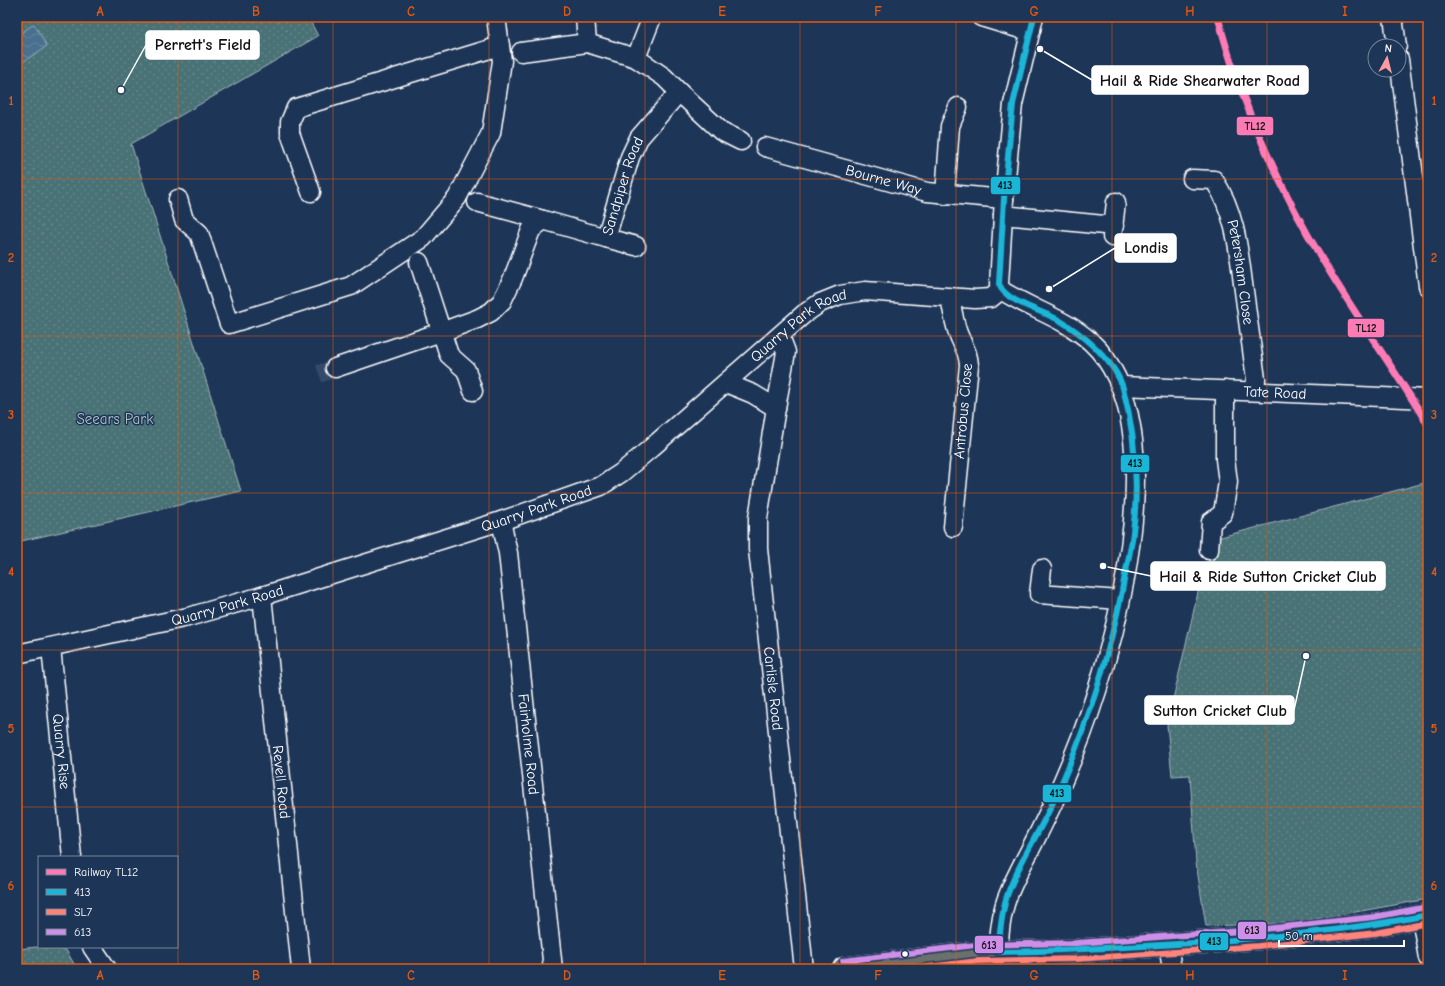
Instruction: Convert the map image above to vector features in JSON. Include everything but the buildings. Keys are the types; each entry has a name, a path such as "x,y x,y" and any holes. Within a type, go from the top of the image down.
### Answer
{"highway":[{"path":"854,968 998,960 1076,951 1322,932 1424,916"}],"street":[{"path":"178,199 184,220 200,233 229,324 351,286 423,238 456,198 491,133 502,61 496,17"},
{"path":"585,17 587,43"},
{"path":"636,58 652,17"},
{"path":"981,17 1017,28 1032,24 1013,104 999,276 1001,290 1021,303 1059,320 1091,342 1108,362 1122,386 1134,450 1136,489 1133,532 1114,630 1088,720 1054,801 1016,876 1008,896 1001,924 998,960"},
{"path":"1393,17 1396,38"},
{"path":"521,52 587,43 636,58 664,77 721,131 742,141"},
{"path":"311,192 290,133 290,122 296,108 500,46"},
{"path":"1402,78 1428,286"},
{"name":"Sandpiper Road","path":"477,202 606,238 630,157 639,138 679,92"},
{"path":"944,195 950,126 958,107"},
{"name":"Bourne Way","path":"765,147 926,192 1004,207 1113,232 1116,202"},
{"name":"Petersham Close","path":"1192,179 1214,180 1223,193 1230,211 1238,248 1256,379 1255,391"},
{"path":"335,368 435,334 491,312 502,301 513,278 531,230 543,220"},
{"path":"606,238 636,246"},
{"path":"419,262 435,334 449,355 466,370 473,391"},
{"name":"Quarry Park Road","path":"17,654 188,617 262,596 501,521 601,486 621,473 804,314 820,303 840,295 872,292 950,298 991,298 1001,290"},
{"name":"Antrobus Close","path":"950,298 956,326 967,352 969,365 953,527"},
{"name":"Carlisle Road","path":"780,336 786,352 758,518 758,548 804,969"},
{"path":"726,383 753,394 776,408"},
{"name":"Tate Road","path":"1122,386 1428,399"},
{"path":"1209,550 1211,522 1223,513 1228,482 1225,459 1225,390"},
{"name":"Fairholme Road","path":"501,521 508,553 553,969"},
{"path":"1042,569 1039,594 1120,600"},
{"name":"Revell Road","path":"262,596 301,969"},
{"name":"Quarry Rise","path":"50,647 72,856"},
{"path":"1424,916 1428,958"},
{"path":"1168,945 1172,969"},
{"path":"93,948 107,969"}],"green space":[{"name":"Seears Park","path":"17,17 308,17 318,36 131,144 241,491 17,542"},
{"path":"1428,482 1428,899 1294,923 1206,926 1196,863 1190,775 1172,776 1167,725 1199,588 1217,538"},
{"path":"37,947 66,950 77,969 17,969 17,949"}],"water":[{"path":"34,24 47,46 17,66 17,36"}],"tunnel":[{"path":"319,374 335,368"}],"rail line":[{"name":"TL12","path":"1218,17 1237,80 1249,112 1277,176 1309,236 1338,284 1428,425"}],"transit line":[{"name":"413","path":"998,952 1002,917 1007,896 1017,872 1065,775 1085,724 1102,672 1116,618 1131,547 1136,496 1135,459 1127,405 1123,388 1113,368 1106,358 1078,333 1059,320 1016,301 1009,296 999,284 1004,199 1013,104 1034,17"},
{"name":"613","path":"843,961 976,945 1076,943 1256,930 1374,917 1427,907"},
{"name":"413","path":"998,952 1047,951 1194,943 1253,938 1341,929 1428,915"},
{"name":"SL7","path":"911,969 978,961 1077,959 1258,946 1376,933 1428,923"}],"place":[{"name":"Hail & Ride Shearwater Road","path":"1040,49"},
{"name":"Perrett's Field","path":"121,90"},
{"name":"Londis","path":"1049,289"},
{"name":"Hail & Ride Sutton Cricket Club","path":"1103,566"},
{"name":"Sutton Cricket Club","path":"1306,656"}]}
